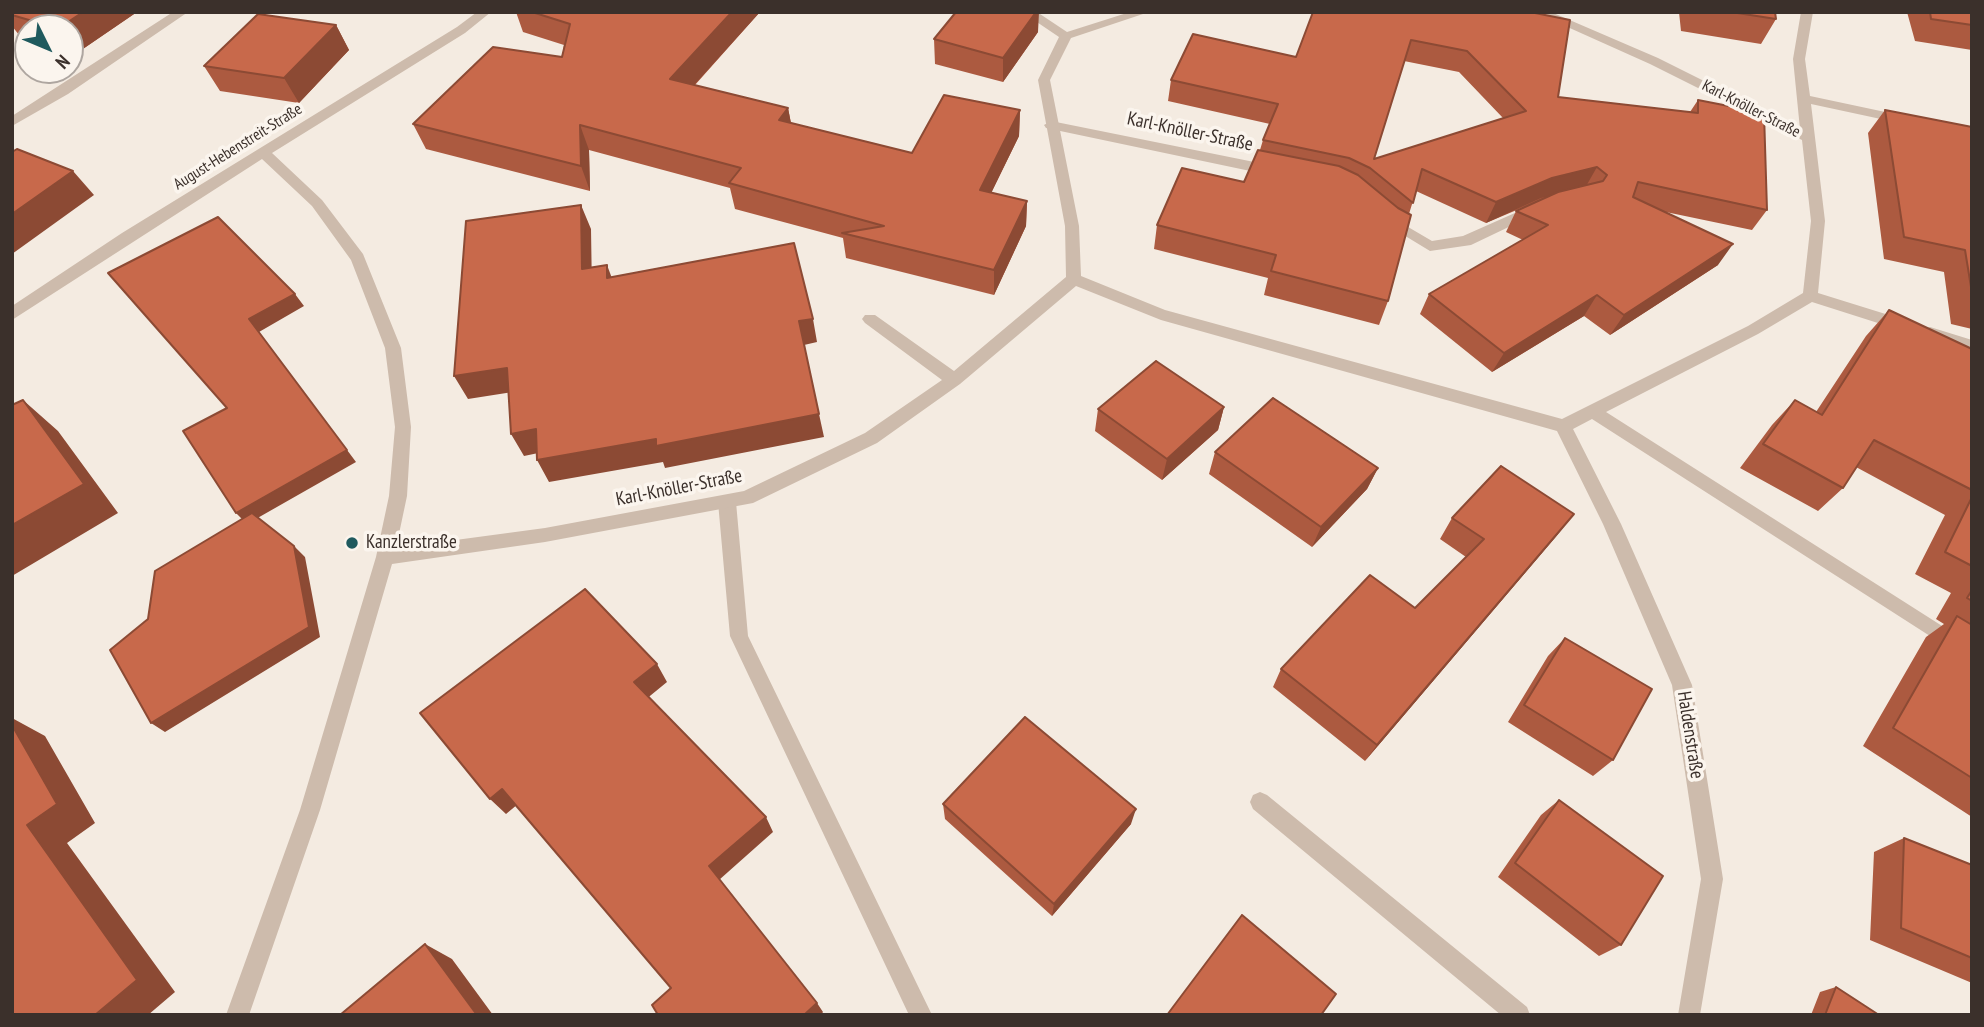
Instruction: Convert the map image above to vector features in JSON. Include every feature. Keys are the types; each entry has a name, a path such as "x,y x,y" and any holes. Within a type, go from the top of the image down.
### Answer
{"street":[{"path":"12,122 182,12"},
{"name":"August-Hebenstreit-Straße","path":"12,314 127,237 461,30 485,12"},
{"path":"1028,12 1066,36"},
{"path":"1143,12 1066,36 1044,80 1072,226 1074,279 1161,314 1563,426 1753,330 1810,296 1972,346"},
{"name":"Karl-Knöller-Straße","path":"1540,12 1654,61 1808,138"},
{"path":"1807,12 1799,59 1818,221 1810,296"},
{"path":"1805,99 1920,124"},
{"name":"Karl-Knöller-Straße","path":"1051,125 1295,175"},
{"path":"237,1015 310,810 385,557 398,496 403,427 393,348 358,258 317,203 263,152"},
{"path":"1375,211 1395,227 1430,246 1466,241 1542,206"},
{"name":"Karl-Knöller-Straße","path":"385,557 545,535 747,498 871,438 954,380 1074,279"},
{"path":"870,319 954,380"},
{"path":"1591,410 1972,655"},
{"name":"Haldenstraße","path":"1563,426 1612,524 1682,685 1712,879 1689,1015"},
{"path":"727,502 739,636 921,1015"},
{"path":"1260,802 1518,1015"}],"building":[{"path":"12,12 83,12 80,14 12,15"},
{"path":"532,12 732,12 670,79 788,108 779,120 912,153 944,95 1020,110 980,190 1027,201 994,270 842,233 884,226 729,183 741,168 580,125 581,166 413,124 493,47 562,57 570,24"},
{"path":"956,12 1036,12 1003,58 934,39"},
{"path":"1313,12 1530,12 1570,20 1558,97 1698,113 1698,100 1764,113 1767,210 1638,182 1633,197 1733,244 1624,315 1597,295 1504,353 1429,294 1548,225 1516,211 1558,192 1603,181 1607,175 1597,167 1552,178 1496,202 1422,169 1413,203 1370,168 1349,158 1263,140 1278,104 1171,80 1193,34 1296,57","holes":["1411,40 1467,51 1526,111 1374,159"]},
{"path":"1731,12 1775,12 1776,19"},
{"path":"1930,12 1972,12 1972,25 1931,19"},
{"path":"258,14 336,25 284,78 204,66"},
{"path":"1885,110 1972,127 1972,293 1965,250 1904,237"},
{"path":"17,149 73,171 12,214 12,152"},
{"path":"1258,150 1339,166 1358,175 1398,208 1411,215 1388,301 1271,271 1276,255 1157,225 1182,168 1244,182"},
{"path":"581,205 582,269 607,265 607,278 794,243 813,319 799,321 819,414 656,446 656,439 537,460 536,429 511,434 507,368 454,376 466,221"},
{"path":"218,217 295,294 249,319 347,450 236,513 183,431 227,408 108,273"},
{"path":"1889,310 1972,349 1972,490 1874,440 1843,488 1763,444 1795,400 1822,415"},
{"path":"1156,361 1224,407 1167,459 1098,409"},
{"path":"1273,398 1378,468 1321,527 1215,452"},
{"path":"23,400 84,484 12,525 12,405"},
{"path":"1501,466 1574,514 1377,745 1281,669 1370,575 1415,608 1484,539 1452,518"},
{"path":"1972,497 1972,566 1945,552"},
{"path":"252,513 294,546 309,627 151,723 110,650 148,619 155,571"},
{"path":"585,589 657,664 634,682 766,817 709,866 817,1003 804,1015 658,1015 652,1005 671,988 502,789 490,799 420,713"},
{"path":"1957,616 1972,625 1972,778 1893,728"},
{"path":"1565,638 1652,689 1613,760 1524,705"},
{"path":"1025,717 1136,809 1054,904 943,804"},
{"path":"12,725 57,804 27,825 137,980 95,1015 12,1015"},
{"path":"1559,800 1663,876 1621,945 1515,863"},
{"path":"1904,838 1972,865 1972,958 1901,928"},
{"path":"1242,915 1336,994 1321,1015 1167,1015"},
{"path":"425,944 477,1015 340,1015"},
{"path":"1836,987 1879,1015 1825,1015"}],"place":[{"name":"Kanzlerstraße","path":"352,543"}]}
